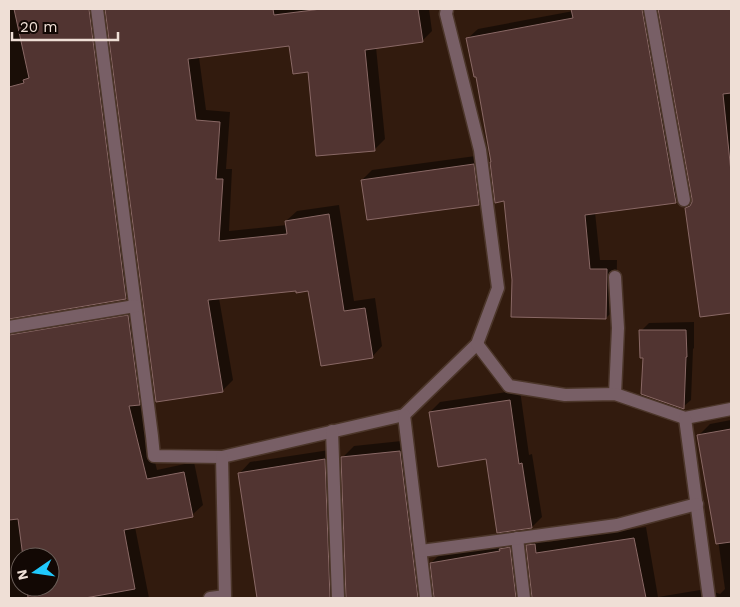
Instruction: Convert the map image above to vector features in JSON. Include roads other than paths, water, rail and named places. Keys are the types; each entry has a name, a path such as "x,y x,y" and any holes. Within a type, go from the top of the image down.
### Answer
{"street":[{"path":"96,9 154,456 222,457 404,415 477,344 498,288 480,150 446,14 448,9"},
{"path":"650,9 684,200"},
{"path":"615,277 618,328 615,394"},
{"path":"9,327 135,306"},
{"path":"477,344 509,386 565,395 615,394 685,418 731,409"},
{"path":"404,415 426,598"},
{"path":"685,418 709,598"},
{"path":"332,431 338,598"},
{"path":"210,598 225,596 222,457"},
{"path":"421,551 617,525 697,504"},
{"path":"517,538 524,598"}]}
